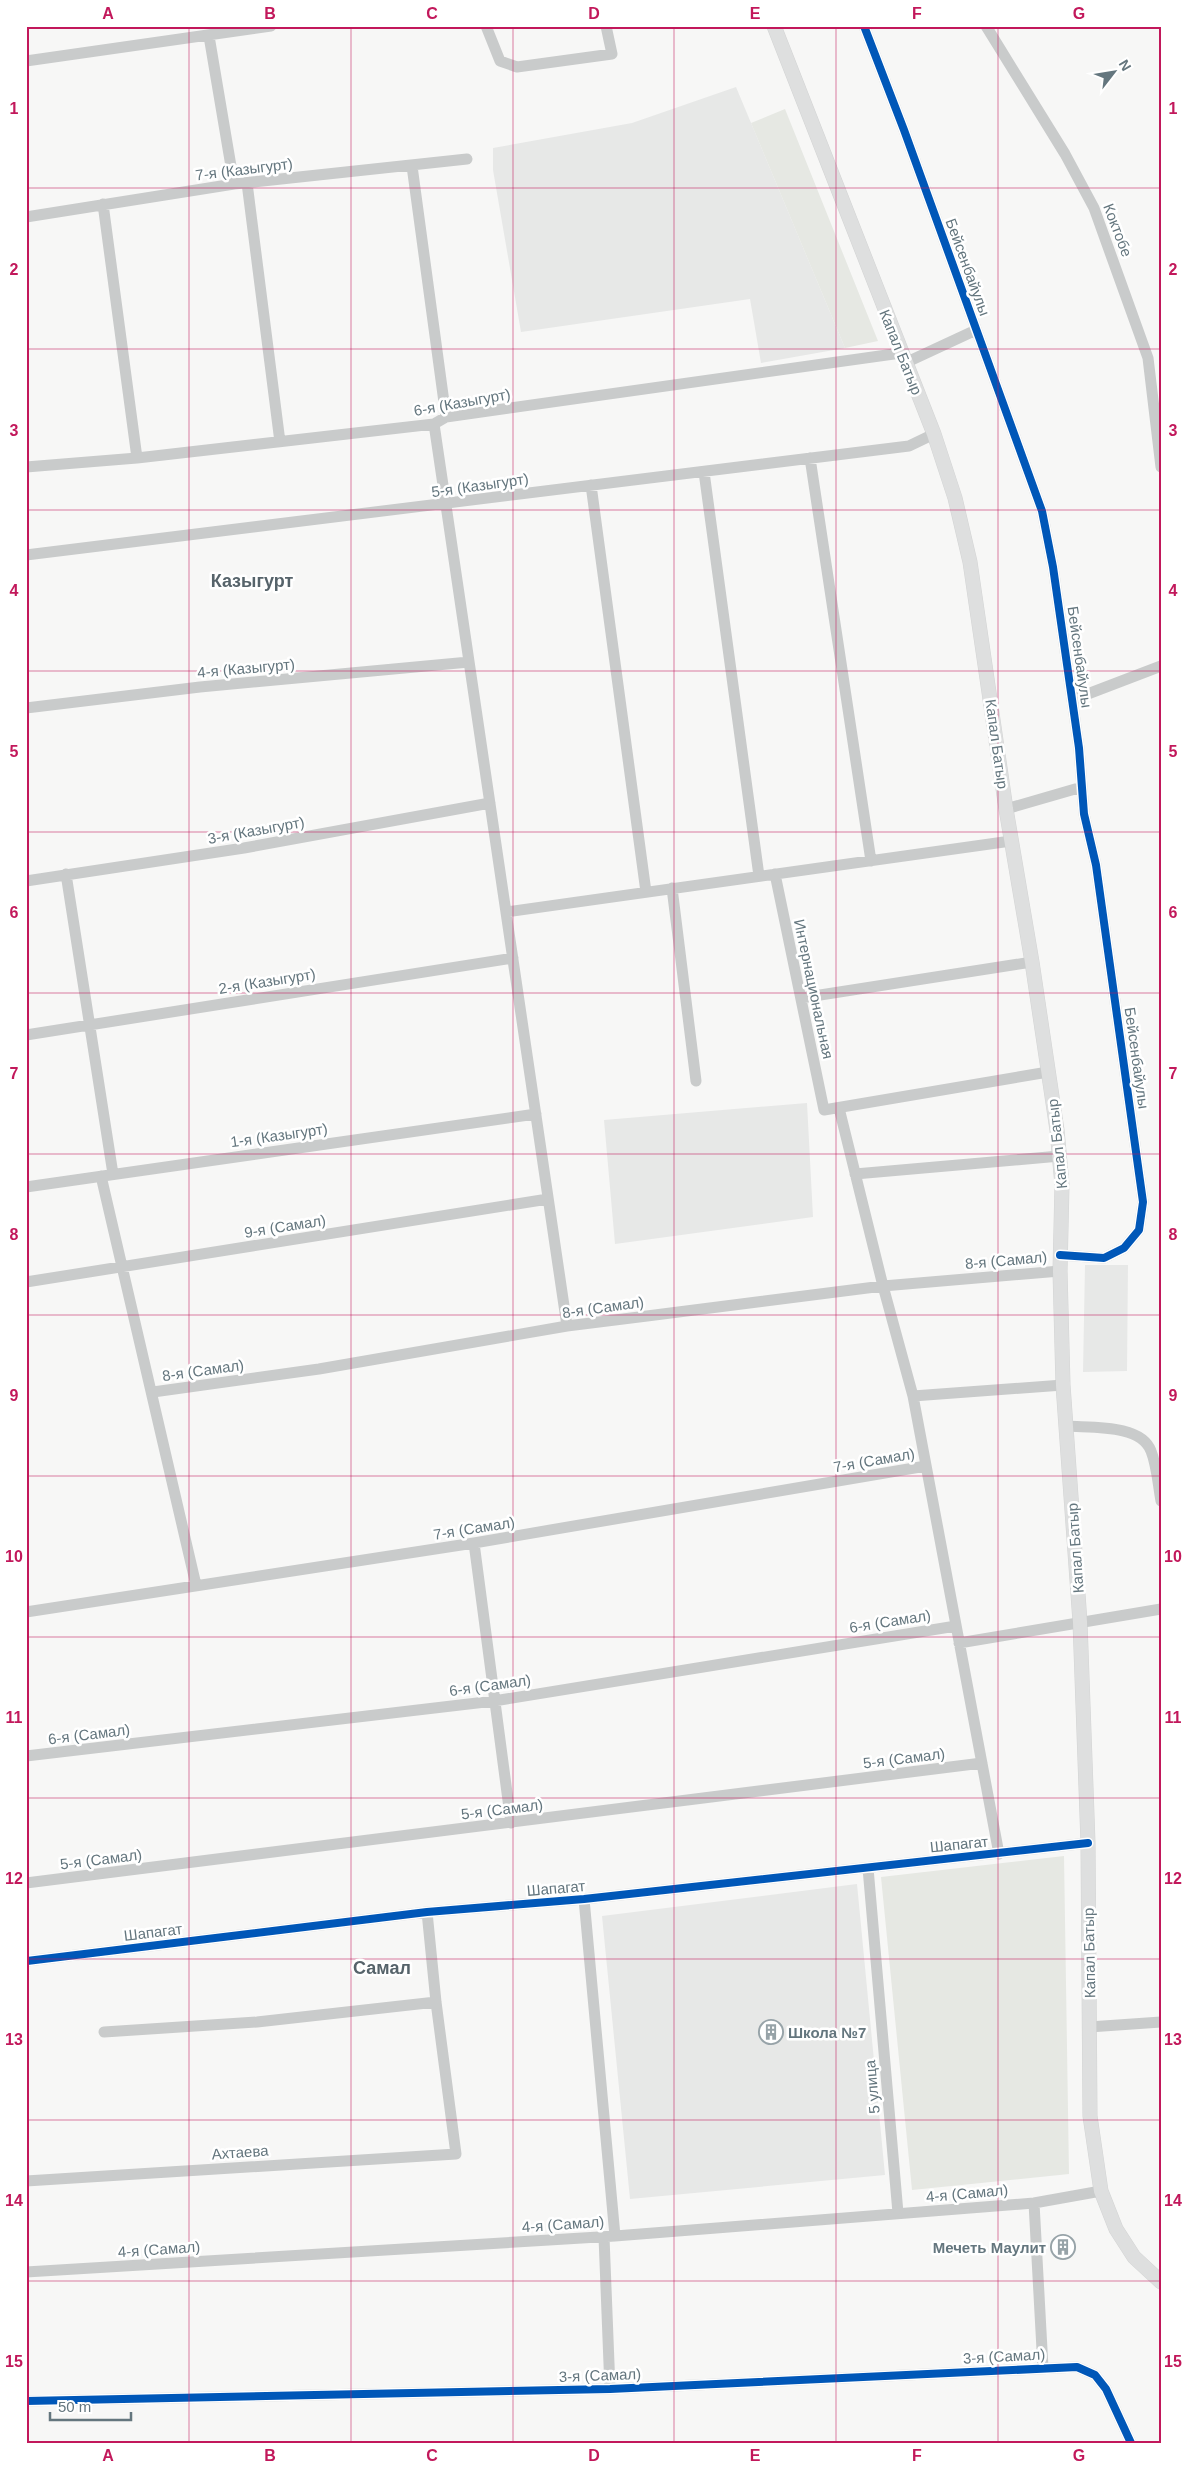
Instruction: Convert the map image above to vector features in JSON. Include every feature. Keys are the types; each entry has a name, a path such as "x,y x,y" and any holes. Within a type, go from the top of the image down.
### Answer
{"main road":[{"name":"Капал Батыр","path":"774,26 934,434 955,498 970,562 1060,1156 1062,1185 1060,1271 1064,1385 1080,1622 1088,1843 1090,2116 1101,2191 1116,2229 1134,2256 1161,2282"}],"street":[{"path":"26,61 271,26"},
{"path":"486,26 500,61 516,67 612,54 606,26"},
{"name":"Бейсенбайулы","path":"864,26 908,139 1042,512 1054,567 1072,700 1084,814 1096,865 1143,1202 1139,1230 1124,1248 1104,1258 1060,1255"},
{"name":"Коктобе","path":"986,26 1064,154 1097,216 1148,358 1161,468"},
{"path":"210,36 234,184"},
{"name":"7-я (Казыгурт)","path":"26,217 234,184 468,160"},
{"path":"412,166 446,417"},
{"path":"247,183 280,442"},
{"path":"103,204 137,458"},
{"name":"6-я (Казыгурт)","path":"26,467 137,458 434,424 446,417 903,358 976,330"},
{"path":"434,424 567,1326"},
{"name":"5-я (Казыгурт)","path":"26,555 909,446 934,434"},
{"path":"810,458 871,861"},
{"path":"704,472 759,876"},
{"path":"591,485 646,892"},
{"name":"4-я (Казыгурт)","path":"26,708 181,689 469,662"},
{"path":"1072,700 1161,666"},
{"path":"1006,809 1082,787"},
{"name":"3-я (Казыгурт)","path":"26,881 244,848 490,803"},
{"path":"506,912 1011,841"},
{"path":"66,874 113,1174"},
{"name":"Интернациональная","path":"775,874 824,1110 839,1108"},
{"path":"672,888 696,1081"},
{"name":"2-я (Казыгурт)","path":"26,1035 513,958"},
{"path":"801,998 1032,962"},
{"path":"999,1854 913,1396 883,1286 839,1108 1048,1072"},
{"name":"1-я (Казыгурт)","path":"26,1187 536,1114"},
{"path":"855,1174 1060,1156"},
{"path":"101,1176 153,1392 196,1586"},
{"name":"9-я (Самал)","path":"26,1282 548,1199"},
{"name":"8-я (Самал)","path":"153,1392 319,1369 567,1326 883,1286 1060,1271"},
{"path":"913,1396 1064,1385"},
{"path":"1067,1426 1130,1432 1142,1438 1151,1450 1161,1501"},
{"name":"7-я (Самал)","path":"26,1612 474,1544 926,1466"},
{"path":"474,1544 511,1823"},
{"path":"959,1643 1161,1610"},
{"name":"6-я (Самал)","path":"26,1756 494,1701 956,1626"},
{"name":"5-я (Самал)","path":"26,1883 982,1764"},
{"name":"Шапагат","path":"28,1962 427,1912 584,1899 1088,1843"},
{"name":"5 улица","path":"868,1868 898,2213"},
{"name":"Шапагат","path":"584,1899 610,2236 610,2389"},
{"path":"104,2032 257,2022 436,2002 427,1912"},
{"name":"Ахтаева","path":"26,2181 456,2154 436,2002"},
{"path":"1089,2027 1161,2022"},
{"name":"4-я (Самал)","path":"26,2272 610,2236 1034,2202 1101,2191"},
{"path":"1034,2202 1043,2368"},
{"name":"3-я (Самал)","path":"26,2400 610,2389 1077,2367 1094,2375 1106,2389 1131,2443"}],"shaded area":[{"path":"736,87 845,348 761,363 750,299 521,332 493,170 493,148 632,123"},
{"path":"785,109 878,341 845,348 751,123"},
{"path":"807,1103 813,1217 615,1244 604,1120"},
{"path":"1085,1265 1128,1265 1127,1371 1083,1372"},
{"path":"1064,1856 1069,2174 912,2190 881,1877"},
{"path":"857,1884 885,2175 630,2199 602,1916"}],"cycle path":[{"path":"864,26 904,130 1042,511 1053,567 1079,748 1084,814 1096,865 1143,1202 1139,1230 1124,1248 1104,1258 1060,1255"},
{"path":"27,1961 427,1912 584,1899 1088,1843"},
{"path":"26,2401 610,2389 1077,2367 1095,2375 1106,2389 1131,2443"}],"place":[{"name":"Школа №7","path":"771,2032"},
{"name":"Мечеть Маулит","path":"1063,2247"}],"district":[{"name":"Казыгурт","path":"252,581"},
{"name":"Самал","path":"382,1968"}]}
